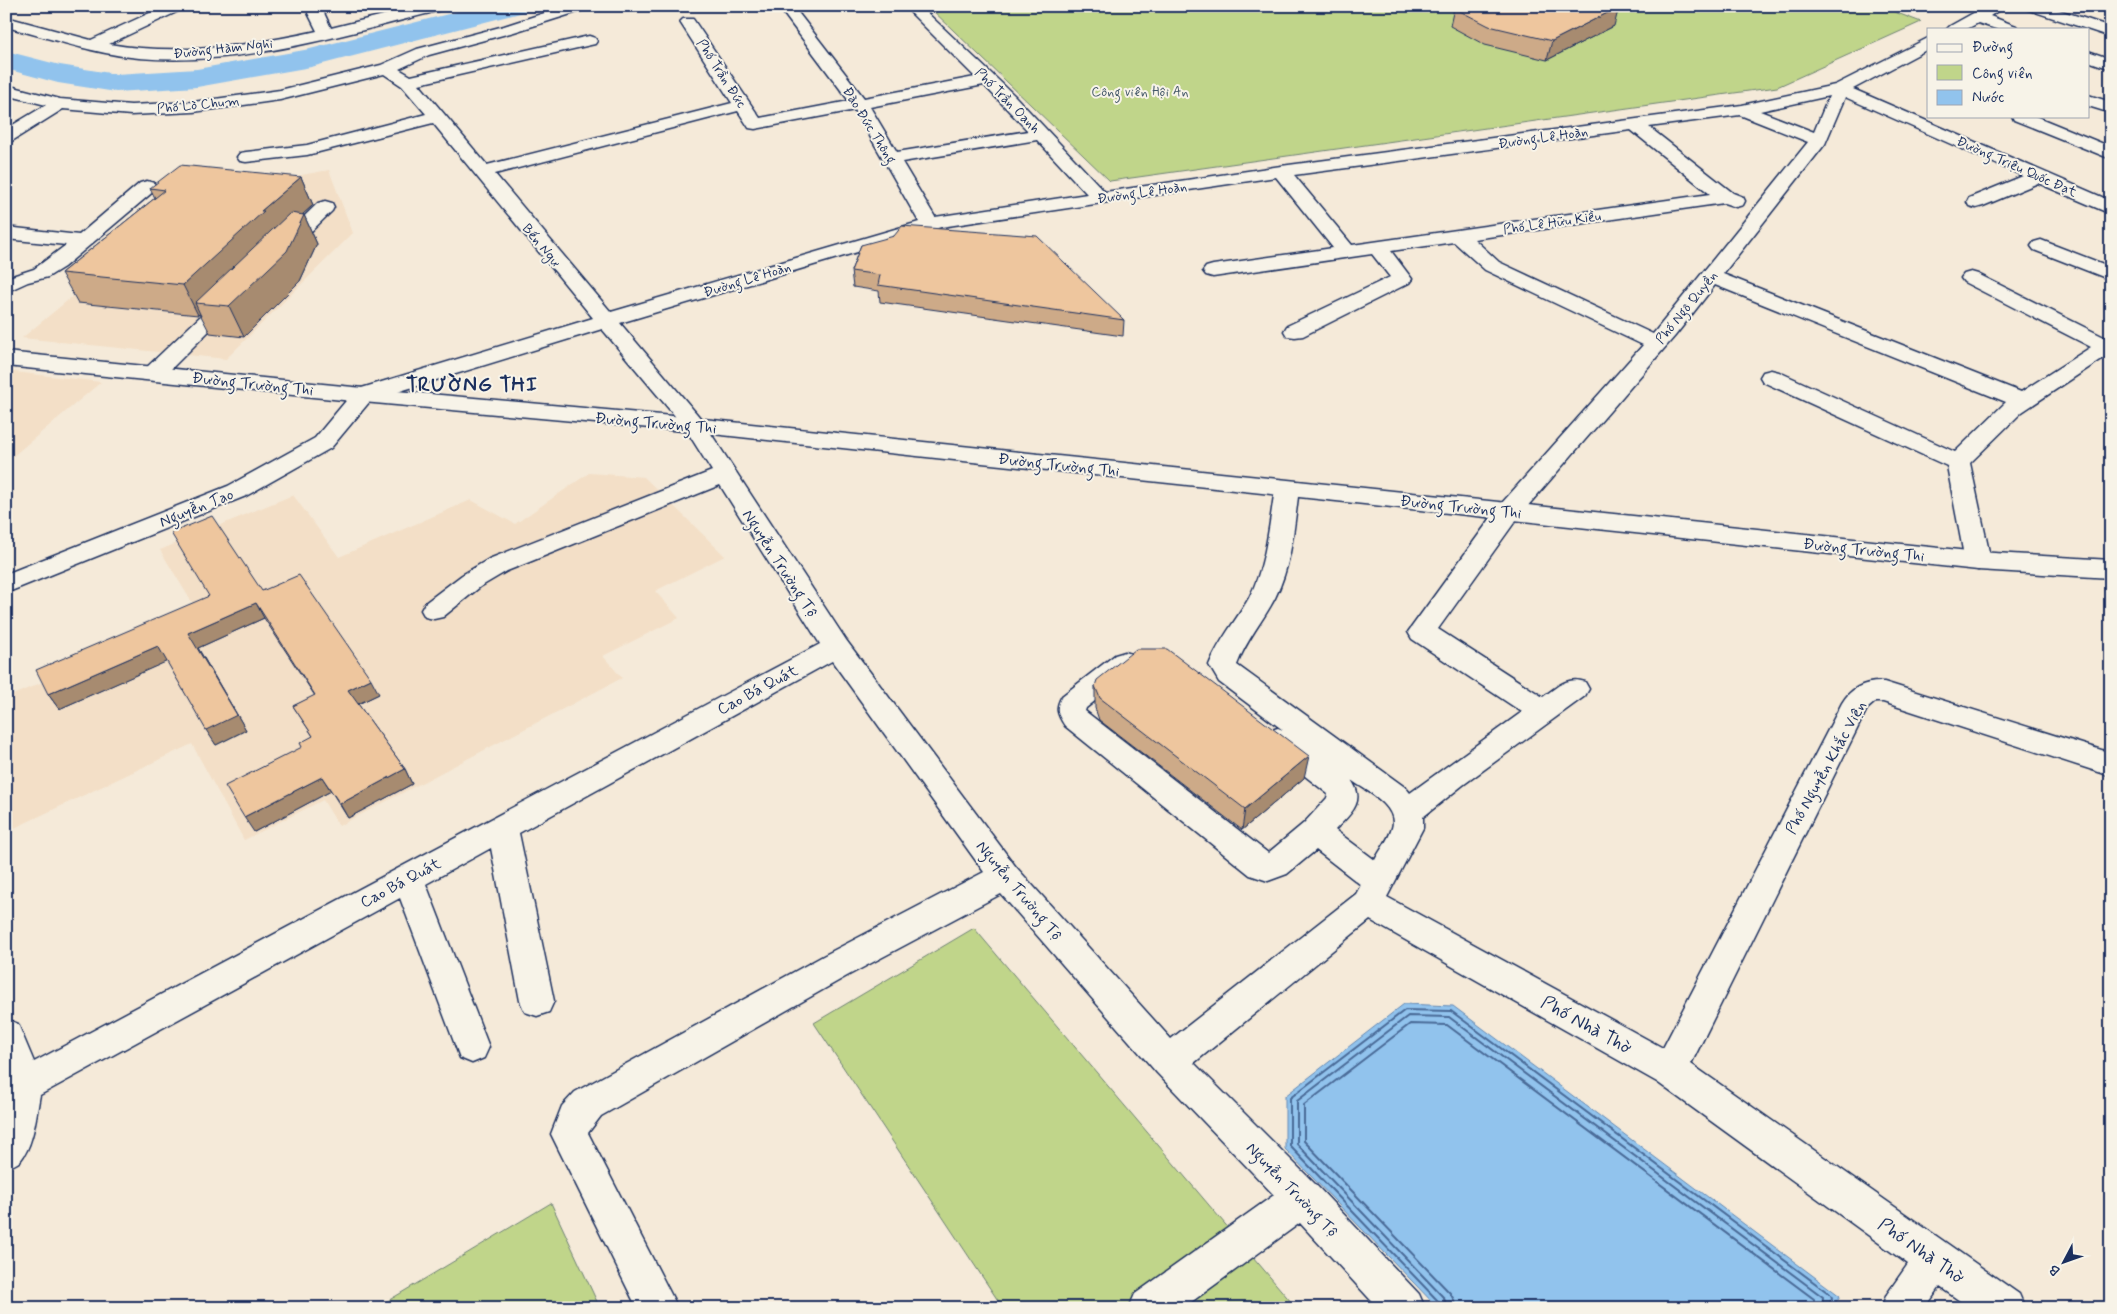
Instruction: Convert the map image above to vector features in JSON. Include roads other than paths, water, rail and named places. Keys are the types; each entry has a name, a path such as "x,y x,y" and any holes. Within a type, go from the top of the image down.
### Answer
{"street":[{"path":"95,44 178,6"},
{"path":"317,6 316,13 326,32"},
{"name":"Đường Hàm Nghi","path":"9,24 140,53 190,54 264,46 440,6"},
{"name":"Phố Lò Chum","path":"7,91 60,104 131,110 192,107 280,95 387,68 423,52 509,29 582,6"},
{"name":"Đào Đức Thông","path":"785,6 861,105 930,225"},
{"name":"Phố Trần Oanh","path":"910,6 988,79 1101,198"},
{"path":"1957,28 1998,6"},
{"path":"2031,6 2111,32"},
{"path":"1978,17 2008,28"},
{"name":"Phố Trần Đức","path":"688,22 755,124 861,105"},
{"path":"408,82 589,41"},
{"name":"Đường Lê Hoàn","path":"363,395 930,225 1281,171 1742,110 1840,89 1927,44"},
{"path":"2090,57 2111,64"},
{"name":"Bến Ngự","path":"387,68 408,82 605,321 694,425"},
{"path":"861,105 988,79"},
{"name":"Phố Ngô Quyền","path":"1544,712 1422,632 1510,510 1656,343 1819,140 1840,89"},
{"name":"Đường Triệu Quốc Đạt","path":"1840,89 2111,208"},
{"path":"2090,92 2111,99"},
{"path":"2090,101 2111,108"},
{"path":"6,137 60,104"},
{"path":"482,172 743,105"},
{"path":"1742,110 1819,140"},
{"path":"246,157 307,150 435,117"},
{"path":"2025,118 2111,154"},
{"path":"1634,124 1726,197 1763,210"},
{"path":"891,158 1041,134"},
{"path":"1281,171 1347,252"},
{"path":"1976,202 2039,176"},
{"path":"6,286 21,278 41,273 57,263 147,187"},
{"name":"Phố Lê Hữu Kiều","path":"1213,271 1726,197"},
{"path":"268,262 325,207"},
{"path":"6,233 83,241"},
{"path":"1459,236 1492,266 1656,343"},
{"path":"2041,246 2111,274"},
{"path":"1295,331 1402,279 1378,248"},
{"path":"1711,276 2023,401"},
{"path":"1971,278 2108,344"},
{"path":"154,373 247,283"},
{"path":"1958,462 2014,407 2108,344"},
{"name":"Đường Trường Thi","path":"9,362 154,373 363,395 694,425 1978,561 2111,568"},
{"path":"1771,377 1958,462"},
{"name":"Nguyễn Tạo","path":"6,584 236,491 323,443 363,395"},
{"name":"Nguyễn Trường Tộ","path":"694,425 724,475 836,647 1005,876 1169,1062 1303,1198 1405,1308"},
{"path":"1958,462 1978,561"},
{"path":"434,610 470,581 498,565 724,475"},
{"path":"1169,1062 1373,892 1408,828 1407,812 1395,796 1228,674 1223,665 1226,654 1252,617 1267,588 1276,561 1287,489"},
{"name":"Cao Bá Quát","path":"25,1085 836,647"},
{"path":"1146,651 1138,652 1072,703 1071,712 1075,718 1261,866 1268,868 1276,866 1315,832 1342,802 1343,792 1336,782 1201,681"},
{"path":"1407,812 1452,777 1575,690"},
{"name":"Phố Nguyễn Khắc Viện","path":"1670,1070 1856,703 1864,695 1872,692 1884,692 2111,765"},
{"path":"502,827 537,1000"},
{"name":"Phố Nhà Thờ","path":"1315,832 1373,892 1670,1070 2005,1308"},
{"path":"658,1308 569,1134 575,1118 588,1104 835,966 1005,876"},
{"path":"408,878 472,1047"},
{"path":"6,1035 25,1085 10,1143 6,1150"},
{"path":"1149,1308 1303,1198"},
{"path":"1902,1308 1935,1260"}],"water":[{"path":"1404,1004 1453,1006 1840,1296 1832,1308 1438,1308 1285,1149 1285,1096"}],"waterway":[{"path":"6,60 58,74 116,83 197,78 311,58 514,6"}],"district":[{"name":"TRƯỜNG THI","path":"472,384"}],"park label":[{"name":"Công viên Hội An","path":"1140,91"}]}
